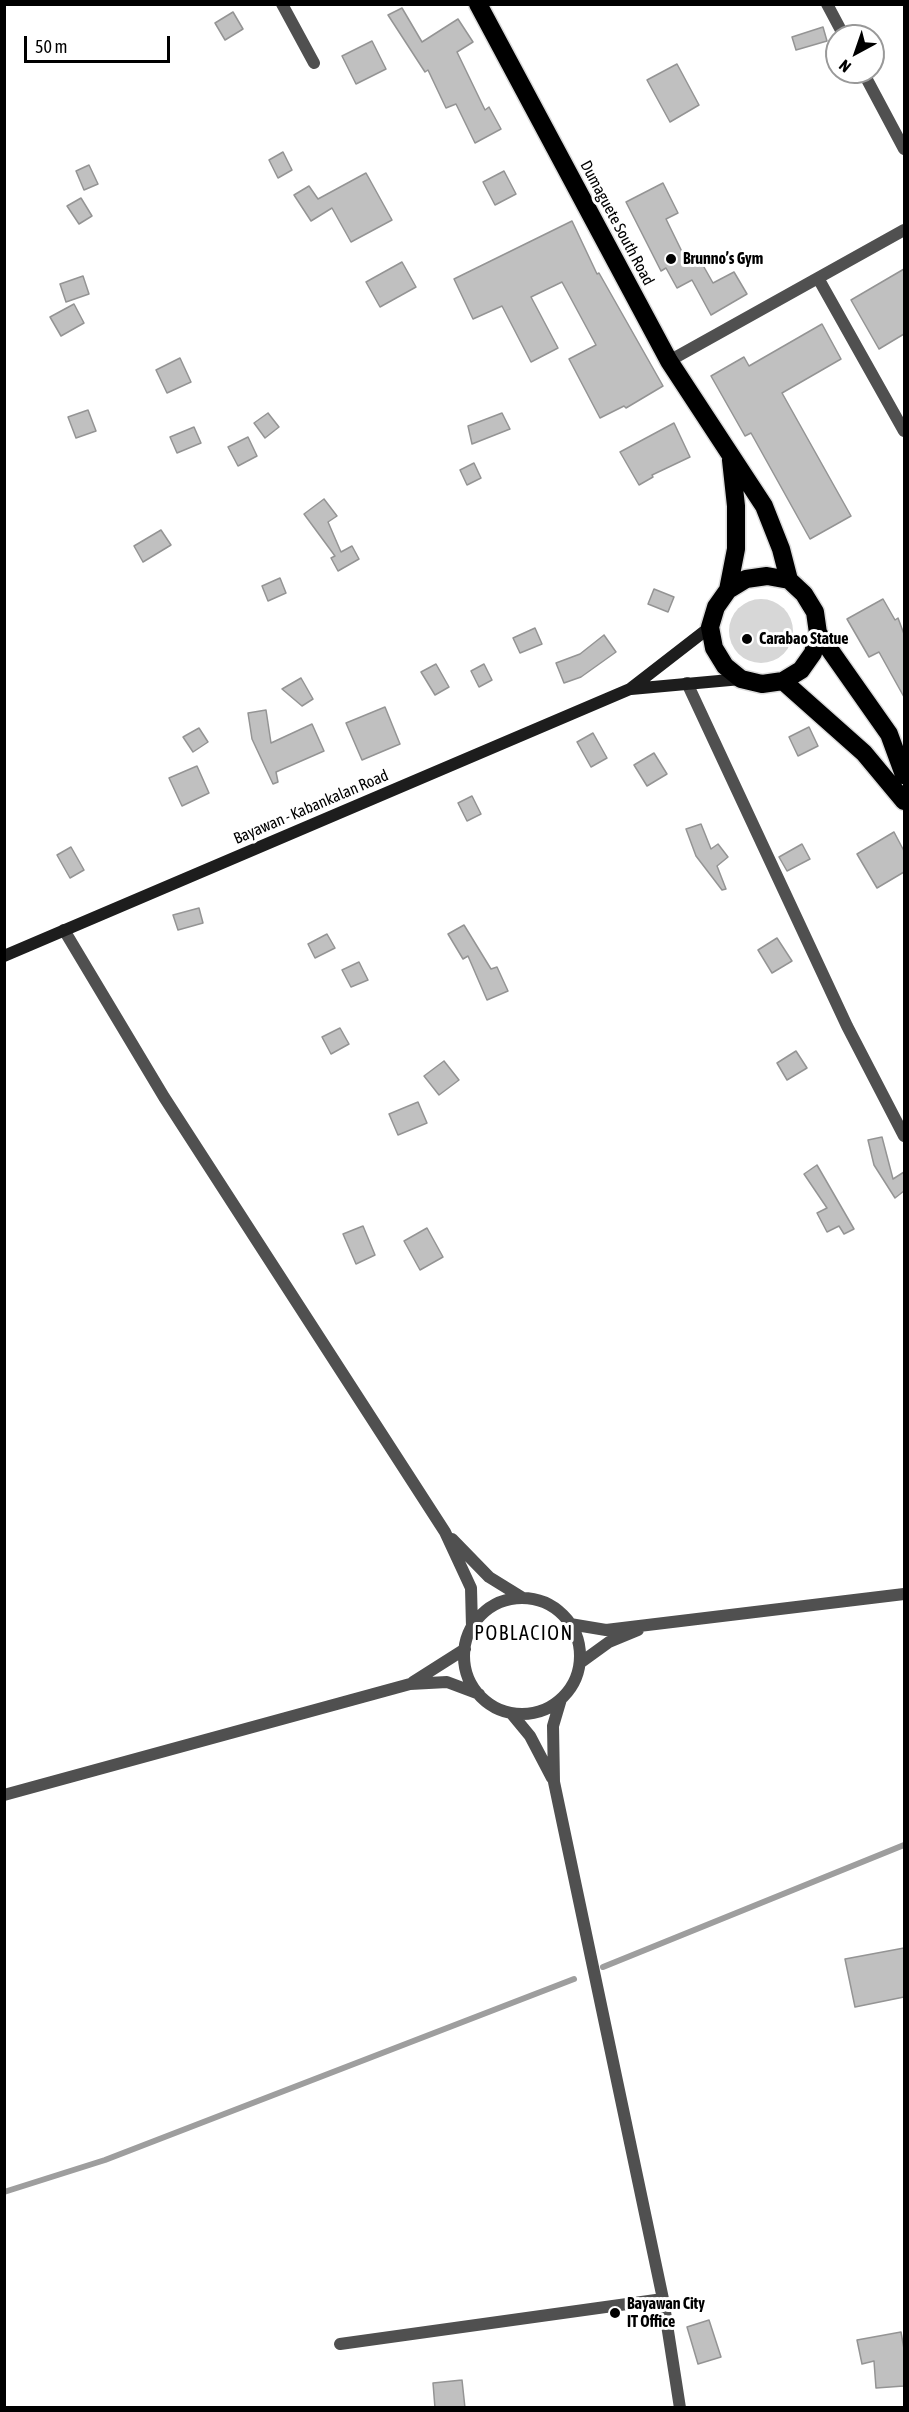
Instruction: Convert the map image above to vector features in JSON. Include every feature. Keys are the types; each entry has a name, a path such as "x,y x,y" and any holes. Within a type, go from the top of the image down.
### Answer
{"highway":[{"name":"Dumaguete South Road","path":"478,4 669,361 764,506 781,549 789,580"},
{"name":"Dumaguete South Road","path":"728,590 736,549 736,506 731,455"},
{"path":"767,576 789,580 804,594 815,612 818,633 813,653 801,670 783,681 762,684 741,679 725,666 714,648 710,627 716,607 728,590 746,579 767,576"},
{"path":"818,633 889,734 904,775"},
{"path":"783,681 832,722 864,753 904,801"}],"main road":[{"name":"Bayawan - Kabankalan Road","path":"4,956 630,689 710,627"},
{"name":"Bayawan - Kabankalan Road","path":"630,689 741,679"}],"street":[{"path":"282,4 314,63"},
{"path":"827,4 838,24"},
{"path":"869,84 904,150"},
{"path":"669,361 904,230"},
{"path":"818,278 904,431"},
{"path":"687,683 847,1026 904,1136"},
{"path":"64,930 164,1097 445,1532 471,1588 472,1628"},
{"path":"445,1532 489,1577 523,1598 549,1605 570,1624 579,1646 580,1664 576,1677 561,1699 553,1725 554,1782 663,2299 680,2408"},
{"path":"570,1624 606,1630 651,1626 904,1594"},
{"path":"523,1598 496,1604 478,1618 465,1649 466,1671 479,1694 488,1703 511,1713 537,1712 561,1699"},
{"path":"580,1664 609,1642 651,1626"},
{"path":"410,1684 444,1665 465,1649"},
{"path":"4,1795 410,1684 447,1682 479,1694"},
{"path":"511,1713 530,1736 554,1782"},
{"path":"340,2344 663,2299"}],"shaded area":[{"path":"761,599 784,608 793,631 784,654 761,663 738,654 729,631 738,608"}],"building":[{"path":"402,8 422,42 458,19 473,42 457,52 485,110 489,107 501,129 475,143 456,104 446,108 428,70 425,72 388,15"},
{"path":"233,12 243,29 225,40 215,23"},
{"path":"823,27 825,42 796,50 792,37"},
{"path":"372,41 386,69 356,84 342,56"},
{"path":"677,64 699,105 670,122 647,80"},
{"path":"283,152 292,170 278,178 269,160"},
{"path":"89,165 98,184 84,190 76,171"},
{"path":"504,171 516,194 495,205 483,182"},
{"path":"366,173 392,220 351,242 332,208 311,221 294,195 309,186 318,199"},
{"path":"663,183 678,213 666,219 689,266 700,260 713,283 734,272 747,294 711,315 692,280 677,288 666,268 661,271 626,202"},
{"path":"81,198 92,216 79,224 67,206"},
{"path":"572,221 597,274 599,273 663,386 626,408 624,406 600,418 569,359 596,345 562,282 531,297 558,348 531,362 502,306 473,319 454,279"},
{"path":"402,262 416,287 380,307 366,282"},
{"path":"904,269 904,334 879,349 851,300"},
{"path":"83,276 89,294 66,302 60,284"},
{"path":"74,304 84,323 61,336 50,317"},
{"path":"822,324 841,359 782,393 851,516 810,539 751,433 745,436 711,376 744,357 749,366"},
{"path":"180,358 191,382 167,393 156,370"},
{"path":"88,410 96,431 76,438 68,417"},
{"path":"268,413 279,427 265,438 254,423"},
{"path":"502,413 510,429 472,444 468,426"},
{"path":"674,423 690,457 652,475 653,477 639,485 620,452"},
{"path":"194,427 201,443 177,453 170,437"},
{"path":"248,437 257,456 238,466 228,447"},
{"path":"474,463 481,478 467,485 460,470"},
{"path":"324,499 337,516 328,522 341,552 352,546 359,559 338,571 331,558 335,556 304,514"},
{"path":"161,530 171,545 143,562 134,546"},
{"path":"280,578 286,593 268,601 262,586"},
{"path":"654,589 674,597 668,612 648,604"},
{"path":"883,599 895,620 898,618 904,634 904,697 879,652 869,657 847,619"},
{"path":"535,628 542,644 520,653 513,638"},
{"path":"604,635 616,652 581,677 564,683 556,663 580,654"},
{"path":"436,664 449,687 435,695 421,672"},
{"path":"484,664 492,680 479,687 471,671"},
{"path":"301,678 313,699 302,706 282,689"},
{"path":"385,707 400,744 362,760 346,723"},
{"path":"266,710 271,743 312,724 324,751 276,772 278,782 273,784 252,739 248,713"},
{"path":"809,727 818,746 798,756 789,737"},
{"path":"199,728 208,742 193,752 183,737"},
{"path":"593,733 607,758 591,767 577,742"},
{"path":"654,753 667,774 647,786 634,765"},
{"path":"197,766 209,793 182,806 169,778"},
{"path":"472,796 481,814 467,821 458,803"},
{"path":"701,824 711,849 718,844 728,857 717,866 726,889 722,890 696,856 686,829"},
{"path":"894,832 904,851 904,872 877,888 857,854"},
{"path":"802,844 810,859 787,871 779,857"},
{"path":"71,847 84,870 70,878 57,855"},
{"path":"199,908 203,923 178,930 173,915"},
{"path":"464,925 491,969 497,967 508,991 487,1000 468,956 463,959 448,934"},
{"path":"327,934 335,948 315,958 308,944"},
{"path":"777,938 792,961 772,973 758,950"},
{"path":"359,962 368,980 351,987 342,970"},
{"path":"340,1028 349,1044 331,1054 322,1037"},
{"path":"796,1051 807,1068 787,1080 777,1063"},
{"path":"444,1061 459,1080 439,1095 424,1076"},
{"path":"418,1102 427,1123 398,1135 389,1114"},
{"path":"882,1137 893,1179 904,1172 904,1191 895,1198 874,1165 868,1140"},
{"path":"817,1165 854,1229 844,1234 839,1226 827,1232 817,1213 827,1208 804,1174"},
{"path":"363,1226 375,1255 356,1264 343,1234"},
{"path":"427,1228 443,1257 420,1270 404,1241"},
{"path":"904,1948 904,1997 855,2007 845,1959"},
{"path":"709,2320 721,2357 698,2364 687,2327"},
{"path":"901,2332 904,2349 904,2386 876,2388 874,2361 862,2364 857,2340"},
{"path":"462,2380 465,2408 435,2408 433,2383"}],"waterway":[{"path":"603,1967 904,1845"},
{"path":"4,2192 105,2160 574,1979"}],"place":[{"name":"Brunno’s Gym","path":"671,259"},
{"name":"Carabao Statue","path":"747,639"},
{"name":"Bayawan City IT Office","path":"615,2313"}],"district":[{"name":"POBLACION","path":"524,1634"}]}
